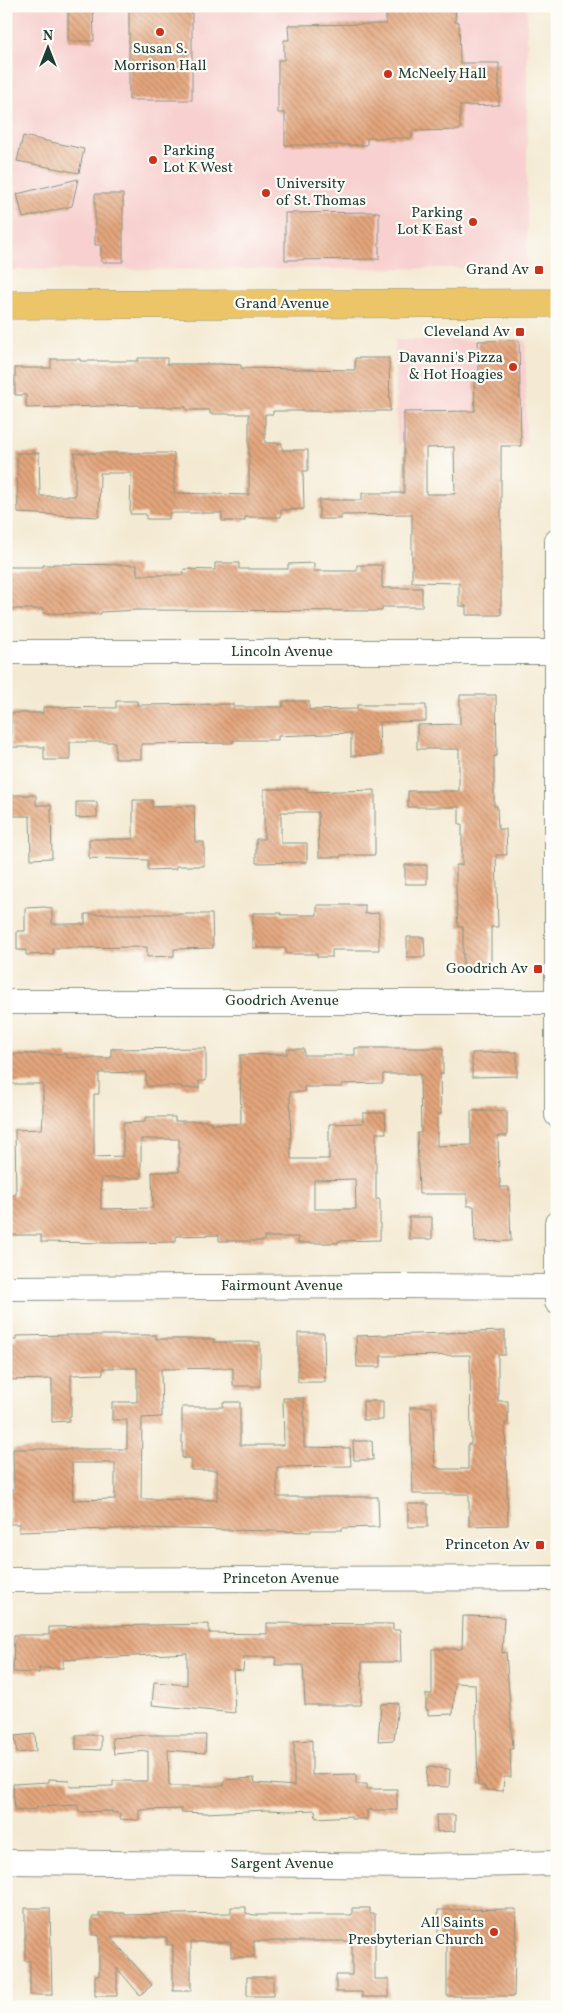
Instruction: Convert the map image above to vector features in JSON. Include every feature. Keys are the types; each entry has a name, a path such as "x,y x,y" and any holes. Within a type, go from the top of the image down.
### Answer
{"main road":[{"name":"Grand Avenue","path":"6,305 557,302"}],"street":[{"path":"557,542 557,1115"},
{"name":"Lincoln Avenue","path":"6,652 556,652"},
{"name":"Goodrich Avenue","path":"6,1002 556,1002"},
{"path":"557,1223 557,1303"},
{"name":"Fairmount Avenue","path":"6,1288 557,1287"},
{"name":"Princeton Avenue","path":"6,1580 557,1578"},
{"name":"Sargent Avenue","path":"6,1862 410,1866 557,1863"}],"shaded area":[{"name":"University of St. Thomas","path":"6,6 527,6 527,268 6,270"},
{"path":"395,340 526,340 526,442 397,444"},
{"path":"526,2003 526,2007 407,2007 407,2004"}],"building":[{"path":"68,6 93,6 94,41 68,41"},
{"name":"Susan S. Morrison Hall","path":"129,6 192,6 192,100 129,100"},
{"name":"McNeely Hall","path":"386,6 456,6 455,22 459,22 460,63 499,63 499,105 460,106 460,130 412,131 412,138 367,138 367,145 285,145 285,113 278,113 278,60 284,60 284,40 289,40 288,25 386,24"},
{"path":"23,136 84,149 79,173 17,161"},
{"path":"78,179 72,206 23,218 17,194"},
{"path":"95,194 123,194 123,262 101,262 101,245 95,245"},
{"path":"379,212 379,259 285,260 285,213"},
{"path":"519,340 521,446 501,446 501,615 466,615 466,606 459,606 459,583 412,582 412,514 341,515 341,519 319,519 319,500 362,500 362,493 404,493 404,412 475,411 474,374 479,374 478,341","holes":["454,447 455,494 426,494 426,448"]},
{"path":"138,358 167,358 167,364 219,364 241,365 241,368 355,370 355,358 389,358 390,411 273,411 273,414 265,414 265,443 282,443 282,450 308,450 308,471 303,471 304,509 281,510 281,517 245,517 245,521 222,521 222,513 169,513 169,519 146,519 146,514 130,514 131,473 100,473 99,517 18,513 17,453 39,453 40,496 75,496 75,453 174,453 174,493 249,495 249,414 210,414 210,410 186,410 186,407 139,407 139,405 26,408 26,395 15,395 15,368 51,368 51,359 138,361"},
{"path":"215,563 239,563 239,569 288,569 288,564 314,563 314,571 357,571 357,565 382,565 382,588 422,588 422,607 382,607 382,611 137,610 101,612 101,614 43,613 43,609 8,609 9,567 43,567 43,565 53,564 137,565 137,575 183,575 184,569 215,570"},
{"path":"460,695 496,695 497,756 494,756 494,806 497,806 498,829 506,829 507,855 496,855 498,927 491,927 491,965 463,966 463,927 458,927 456,890 456,865 462,865 462,824 459,824 459,807 408,807 408,791 459,791 459,749 417,749 417,725 460,724"},
{"path":"116,701 137,701 137,705 233,704 233,707 283,707 283,701 309,701 309,710 357,709 357,705 426,705 426,721 379,722 380,755 351,756 351,733 278,736 278,740 233,740 233,743 141,744 141,759 115,759 115,742 70,742 70,760 44,760 44,747 11,747 11,713 43,713 43,707 116,708"},
{"path":"264,789 307,789 307,792 375,790 375,855 319,857 318,812 281,812 281,843 307,843 307,862 256,863 256,839 264,839"},
{"path":"9,795 36,795 36,805 51,805 52,858 31,859 30,816 10,816"},
{"path":"133,800 152,800 152,807 194,806 195,842 204,842 204,866 176,866 176,869 148,870 148,860 89,858 89,839 133,839"},
{"path":"76,802 97,802 97,817 76,818"},
{"path":"405,865 427,865 427,884 405,884"},
{"path":"317,905 365,905 365,914 379,913 379,950 332,950 332,957 317,957 317,954 286,954 286,948 253,948 253,913 317,915"},
{"path":"25,908 52,908 52,924 85,924 85,914 212,914 213,948 174,949 174,956 147,957 147,947 53,948 53,954 26,955 26,950 17,950 17,931 25,931"},
{"path":"407,937 424,937 425,957 407,957"},
{"path":"206,1048 206,1081 199,1081 199,1088 146,1086 146,1072 99,1073 99,1094 94,1094 94,1157 123,1156 123,1123 145,1122 145,1117 175,1117 175,1121 211,1121 211,1124 241,1124 240,1055 287,1054 287,1049 304,1049 304,1055 355,1055 355,1048 443,1048 443,1074 440,1074 441,1114 437,1114 437,1146 471,1145 471,1111 507,1111 507,1136 498,1136 499,1179 500,1187 509,1187 511,1241 475,1242 474,1206 467,1206 467,1194 419,1194 417,1133 421,1133 420,1074 383,1074 383,1083 342,1084 342,1087 304,1087 304,1092 290,1092 291,1159 329,1159 329,1124 363,1123 363,1113 385,1113 386,1133 376,1133 376,1199 380,1199 380,1240 298,1243 298,1237 264,1237 264,1241 219,1241 219,1235 176,1236 176,1242 112,1243 41,1242 41,1235 9,1235 9,1195 16,1195 15,1130 42,1129 43,1117 43,1084 12,1084 11,1054 67,1054 67,1058 111,1058 111,1049","holes":["141,1139 179,1139 179,1172 152,1172 153,1208 101,1209 101,1178 141,1178","355,1179 356,1209 314,1209 314,1180"]},
{"path":"517,1052 517,1076 472,1077 472,1053"},
{"path":"409,1217 432,1217 432,1239 409,1239"},
{"path":"505,1331 505,1355 498,1355 498,1401 508,1401 508,1423 505,1423 508,1525 469,1526 469,1494 413,1494 410,1407 432,1407 435,1467 439,1469 468,1469 468,1444 471,1444 470,1355 381,1356 381,1367 357,1367 356,1336"},
{"path":"298,1333 324,1333 325,1382 298,1382"},
{"path":"156,1335 156,1339 214,1339 214,1342 260,1342 260,1386 233,1386 233,1368 161,1369 162,1417 142,1418 141,1499 217,1500 217,1470 191,1470 191,1458 182,1458 182,1407 223,1407 223,1402 240,1402 240,1445 284,1445 283,1398 304,1398 304,1447 350,1448 351,1466 277,1467 277,1497 378,1497 379,1527 311,1530 311,1532 142,1528 19,1532 19,1524 10,1524 10,1490 14,1490 13,1449 127,1449 127,1420 112,1420 112,1402 137,1402 137,1368 103,1368 103,1374 71,1375 71,1416 69,1416 69,1421 52,1422 52,1379 7,1380 7,1340 16,1340 16,1336","holes":["72,1463 115,1463 115,1499 73,1500"]},
{"path":"363,1401 383,1401 383,1420 363,1420"},
{"path":"353,1441 372,1441 373,1460 354,1460"},
{"path":"408,1504 428,1504 428,1527 408,1527"},
{"path":"463,1616 504,1617 502,1653 506,1652 513,1749 510,1749 511,1777 504,1777 503,1791 485,1790 485,1786 478,1786 475,1684 455,1683 453,1714 428,1715 428,1710 426,1710 426,1694 432,1694 432,1649 462,1649"},
{"path":"267,1623 393,1624 393,1630 400,1630 401,1662 362,1662 361,1705 305,1705 303,1665 275,1665 276,1657 244,1657 243,1671 233,1670 235,1713 152,1705 154,1682 187,1685 187,1653 63,1660 63,1668 39,1668 39,1673 13,1672 14,1635 49,1635 49,1627 209,1624 209,1633 267,1634"},
{"path":"398,1703 394,1740 378,1741 381,1704"},
{"path":"35,1734 36,1751 17,1753 15,1736"},
{"path":"76,1735 101,1735 101,1750 76,1749"},
{"path":"146,1735 206,1735 205,1753 168,1750 169,1786 224,1786 224,1780 254,1778 255,1783 294,1786 294,1741 312,1740 312,1775 356,1774 356,1784 367,1784 367,1789 397,1789 397,1810 367,1810 367,1819 351,1819 351,1816 316,1818 315,1810 206,1813 181,1812 181,1809 139,1810 139,1820 120,1819 120,1813 112,1813 112,1811 79,1812 78,1805 37,1807 37,1809 15,1811 13,1784 49,1782 49,1779 69,1780 70,1787 113,1786 113,1781 148,1781 148,1751 114,1754 112,1738"},
{"path":"427,1767 450,1769 449,1787 426,1786"},
{"path":"436,1815 455,1815 455,1831 437,1832"},
{"path":"231,1907 246,1907 246,1913 254,1915 352,1915 352,1908 370,1908 370,1914 375,1914 375,1979 389,1979 389,1997 362,1997 362,1992 336,1992 336,1975 352,1975 352,1941 254,1941 254,1957 231,1957 231,1942 191,1942 191,1991 173,1991 173,1945 167,1945 167,1937 111,1937 152,1985 140,1995 117,1968 117,1996 95,1996 95,1976 99,1976 99,1935 92,1935 92,1917 99,1917 99,1913 125,1913 125,1915 231,1913"},
{"path":"25,1908 50,1908 52,1995 30,1995 30,1961 25,1961"},
{"path":"516,1909 514,1996 447,1996 447,1943 438,1943 438,1910"},
{"path":"247,1977 273,1977 273,1996 247,1996"}],"place":[{"name":"Susan S. Morrison Hall","path":"160,32"},
{"name":"McNeely Hall","path":"388,74"},
{"name":"Parking Lot K West","path":"153,160"},
{"name":"University of St. Thomas","path":"266,193"},
{"name":"Parking Lot K East","path":"473,222"},
{"name":"Grand Av","path":"539,270"},
{"name":"Cleveland Av","path":"520,332"},
{"name":"Davanni's Pizza & Hot Hoagies","path":"513,367"},
{"name":"Goodrich Av","path":"538,969"},
{"name":"Princeton Av","path":"540,1545"},
{"name":"All Saints Presbyterian Church","path":"494,1932"}]}
